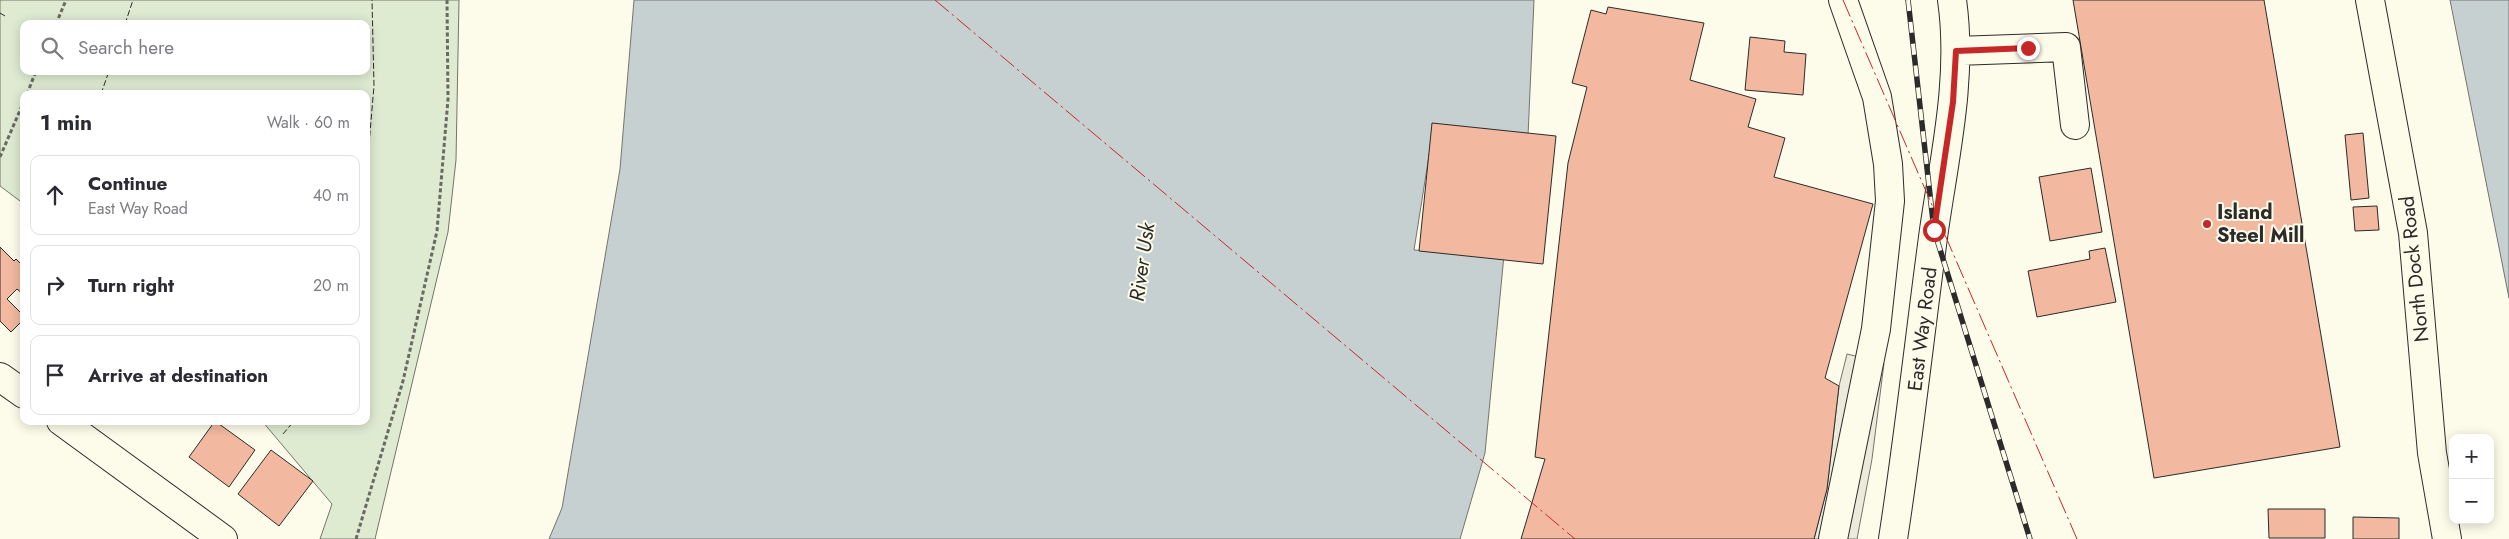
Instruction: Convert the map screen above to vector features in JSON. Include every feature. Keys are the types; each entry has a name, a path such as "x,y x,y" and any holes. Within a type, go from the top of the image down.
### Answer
{"street":[{"path":"1833,539 1876,329 1890,201 1888,164 1877,97 1844,0"},
{"name":"East Way Road","path":"1893,539 1953,102 1956,51 1952,0"},
{"name":"North Dock Road","path":"2370,0 2413,233 2432,454 2447,539"},
{"path":"1956,51 2066,47 2075,125"},
{"path":"0,377 20,391"},
{"path":"67,425 223,539"}],"path":[{"path":"58,20 66,0"},
{"path":"356,539 403,380 437,231 448,99 447,0"},
{"path":"29,90 34,75"},
{"path":"0,157 20,110"}],"green space":[{"path":"0,0 459,0 456,160 448,232 375,539 320,539 332,504 265,425 370,425 370,90 20,90 20,201 0,186"}],"shaded area":[{"path":"1847,354 1884,363 1872,459 1857,539 1814,539 1827,489 1839,386"}],"water":[{"name":"River Usk","path":"634,0 1534,0 1528,136 1434,124 1414,250 1504,255 1485,453 1460,539 549,539 562,508 620,169"},
{"path":"2450,0 2509,0 2509,298"}],"building":[{"name":"Island Steel Mill","path":"2073,0 2264,0 2340,447 2154,478"},
{"path":"1608,7 1704,23 1690,80 1756,99 1748,127 1785,138 1774,177 1873,204 1825,378 1839,386 1827,489 1814,539 1521,539 1545,459 1535,457 1568,163 1587,87 1572,83 1591,10 1606,14"},
{"path":"1750,37 1785,41 1784,52 1806,54 1803,95 1745,90"},
{"path":"1432,123 1556,136 1543,264 1419,251"},
{"path":"2363,133 2369,198 2351,200 2345,135"},
{"path":"2091,168 2102,232 2050,241 2039,177"},
{"path":"2377,206 2379,230 2355,231 2353,207"},
{"path":"0,247 14,261 16,259 20,263 20,292 17,289 7,299 20,312 20,323 11,332 0,321"},
{"path":"2105,248 2116,302 2037,317 2028,271 2090,259 2089,251"},
{"path":"212,425 221,425 255,450 229,487 189,457"},
{"path":"271,450 313,481 279,526 238,494"},
{"path":"2268,509 2325,509 2325,538 2269,538"},
{"path":"2353,517 2399,518 2399,539 2353,539"}],"railway":[{"path":"1908,0 1934,230 2030,539"}],"fence":[{"path":"126,20 133,0"},
{"path":"370,132 374,86 372,0"},
{"path":"0,13 5,16"},
{"path":"102,90 108,75"},
{"path":"283,434 291,425"}],"power":[{"path":"935,0 1575,539"},
{"path":"1843,0 2077,539"}],"place":[{"name":"Island Steel Mill","path":"2207,224"}],"route":[{"path":"1934,230 1953,102 1956,51 2028,48"}]}
